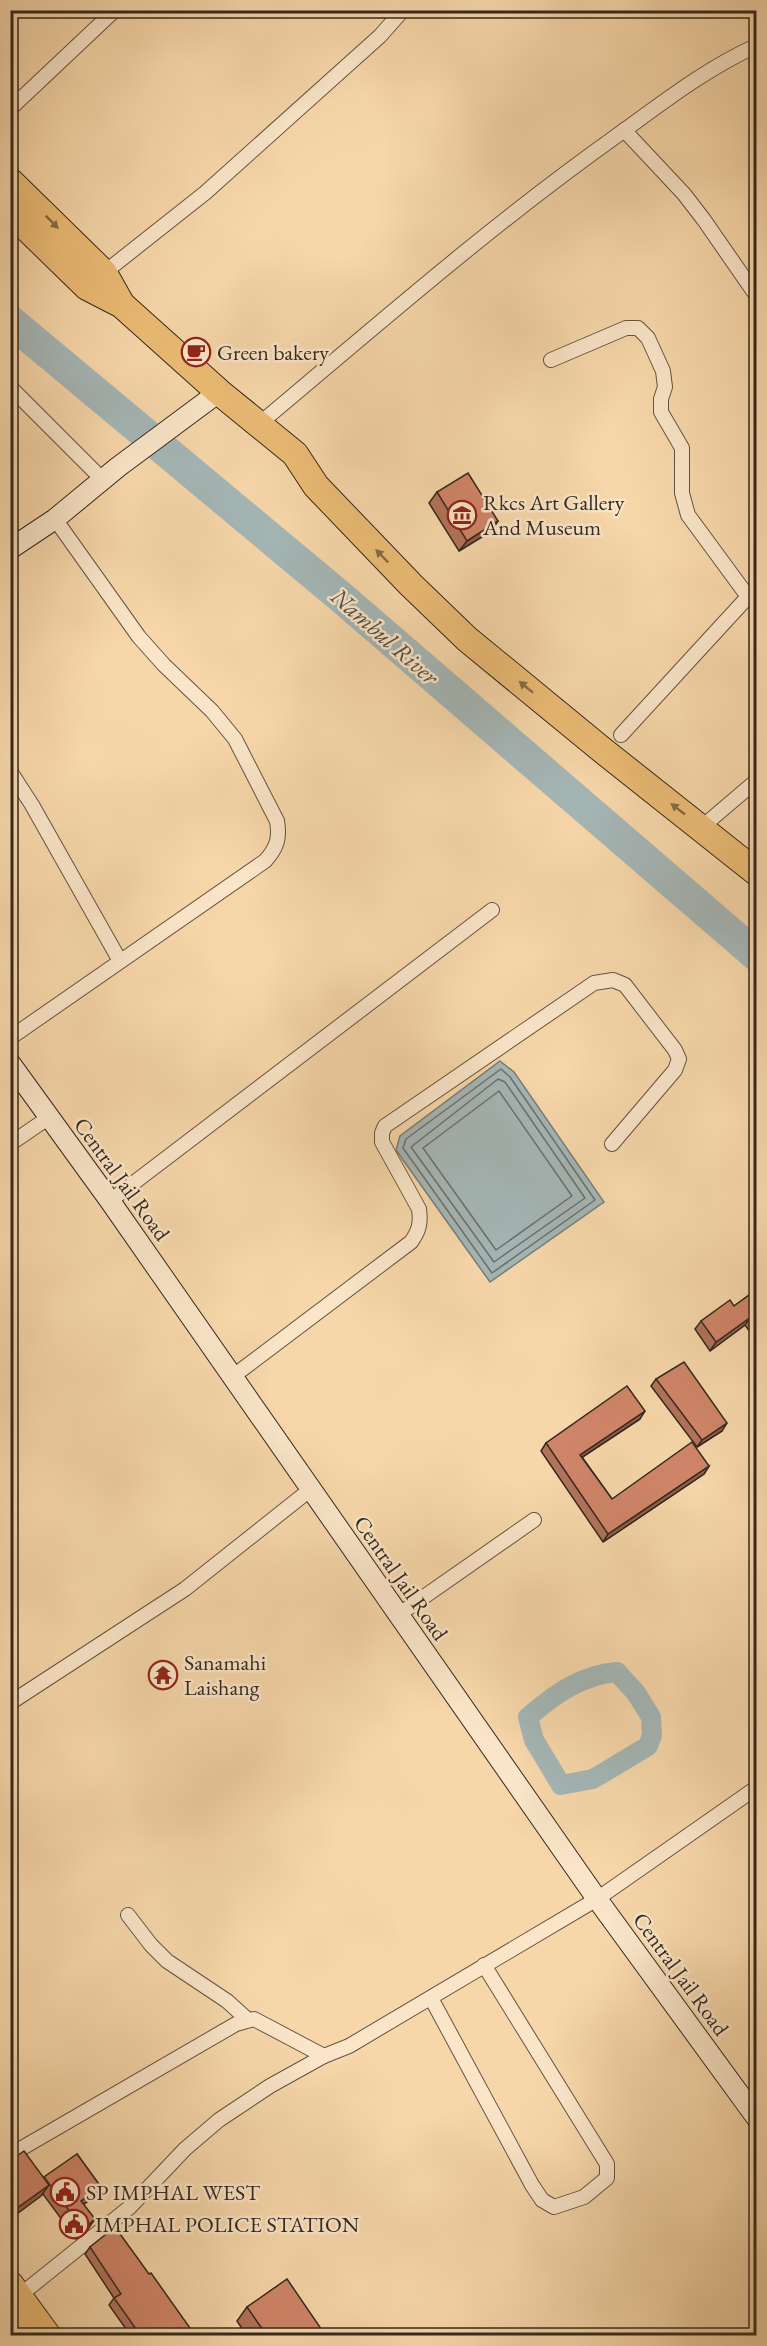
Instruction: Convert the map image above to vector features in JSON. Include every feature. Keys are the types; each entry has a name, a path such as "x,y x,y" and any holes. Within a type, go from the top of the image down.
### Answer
{"highway":[{"path":"10,181 96,280 219,392 295,454 316,486 411,585 467,639 600,749 702,827 756,872"},
{"path":"10,212 96,280"},
{"path":"15,2290 48,2336"}],"street":[{"path":"10,109 115,10"},
{"path":"96,280 205,193 380,36 403,10"},
{"path":"258,425 510,214 624,130 722,63 756,46"},
{"path":"624,130 684,194 756,295"},
{"path":"551,360 626,328 638,328 648,338 663,371 665,387 661,399 661,412 682,448 682,493 688,515 753,593 621,735"},
{"path":"10,387 103,480"},
{"path":"10,549 55,519 118,467 219,392"},
{"path":"10,1038 265,861 277,844 279,834 277,821 235,739 212,711 164,665 139,637 55,519"},
{"path":"10,771 32,805 120,961"},
{"path":"702,827 756,781"},
{"path":"110,1201 492,910"},
{"path":"232,1377 411,1242 418,1231 419,1209 382,1142 385,1126 594,983 613,980 625,985 675,1050 679,1059 675,1070 612,1144"},
{"name":"Central Jail Road","path":"10,1063 110,1201 597,1899 756,2117"},
{"path":"10,1144 48,1118"},
{"path":"10,1703 185,1590 311,1489"},
{"path":"398,1615 534,1520"},
{"path":"13,2328 15,2290 130,2207 185,2150 219,2120 270,2086 324,2056 349,2046 597,1899 756,1788"},
{"path":"128,1915 167,1960 227,2001 248,2020"},
{"path":"431,1998 542,2200 554,2207 584,2197 607,2178 607,2164 484,1965"},
{"path":"10,2155 236,2024 248,2020 254,2019 324,2056"}],"water":[{"path":"500,1061 514,1072 604,1202 490,1282 396,1150 400,1136"}],"building":[{"path":"468,473 498,521 467,541 437,492"},
{"path":"756,1290 756,1324 751,1317 716,1342 701,1321 730,1300 734,1306"},
{"path":"684,1362 727,1423 702,1440 656,1379"},
{"path":"627,1386 645,1411 580,1455 612,1499 692,1442 709,1466 608,1534 546,1443"},
{"path":"24,2151 49,2185 13,2211 10,2208 10,2161"},
{"path":"77,2154 101,2187 81,2201 95,2219 83,2229 44,2177"},
{"path":"115,2227 190,2328 178,2336 141,2336 114,2298 121,2294 90,2247"},
{"path":"287,2279 326,2336 267,2336 247,2307"},
{"path":"218,2330 222,2336 210,2336"}],"waterway":[{"name":"Nambul River","path":"10,321 342,598 756,955"},
{"path":"617,1672 636,1693 651,1717 652,1735 648,1746 593,1779 561,1785 534,1740 528,1717 580,1681 617,1672"}],"place":[{"name":"Green bakery","path":"196,352"},
{"name":"Rkcs Art Gallery And Museum","path":"462,515"},
{"name":"Sanamahi Laishang","path":"163,1675"},
{"name":"SP IMPHAL WEST","path":"65,2192"},
{"name":"IMPHAL POLICE STATION","path":"74,2224"}]}
